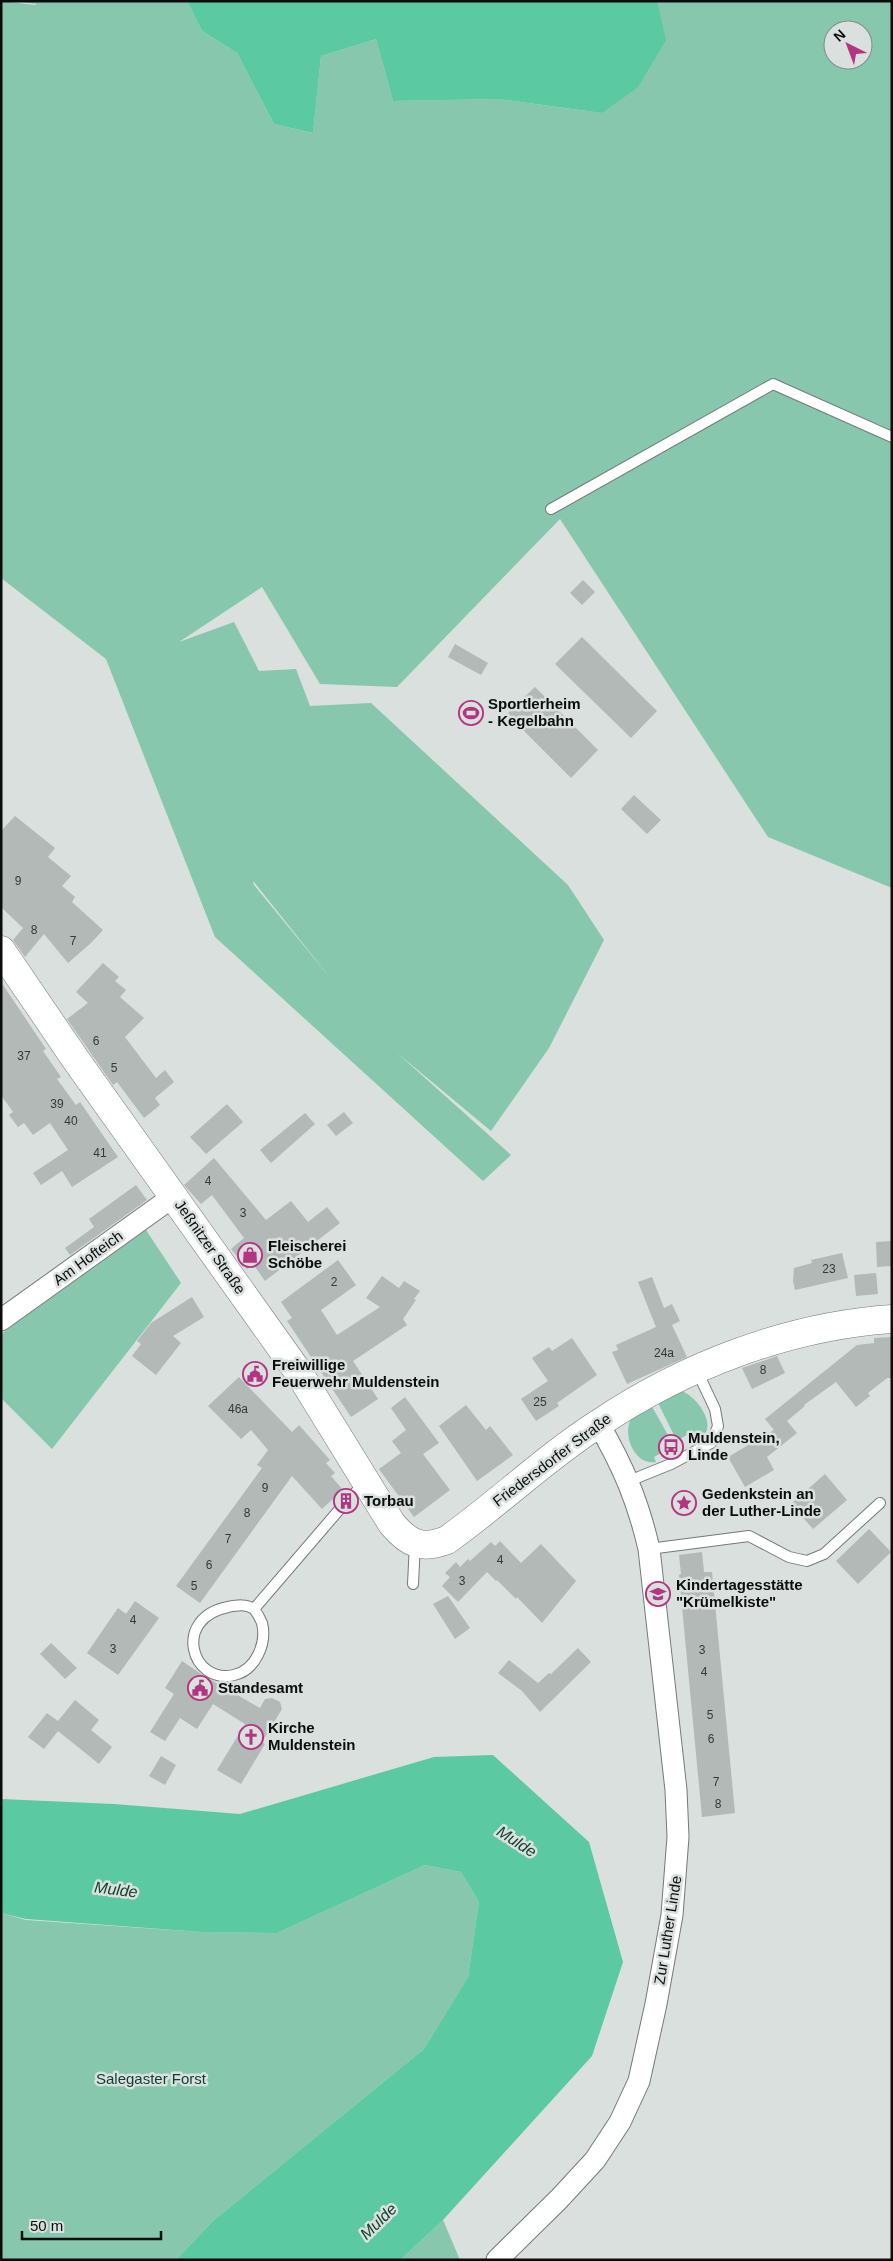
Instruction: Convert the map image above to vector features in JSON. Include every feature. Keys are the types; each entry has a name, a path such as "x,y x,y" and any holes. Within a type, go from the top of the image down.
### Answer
{"main road":[{"name":"Jeßnitzer Straße","path":"1,950 76,1060 299,1373 353,1495 392,1524 400,1533 416,1543"},
{"name":"Friedersdorfer Straße","path":"416,1543 428,1546 447,1540 598,1423 634,1402 697,1371 793,1335 839,1324 892,1319"}],"street":[{"name":"Am Hofteich","path":"1,1320 174,1196"},
{"name":"Zur Luther Linde","path":"497,2260 560,2199 595,2160 620,2122 639,2081 656,2004 672,1915 678,1837 676,1790 649,1549 629,1481 598,1423"}],"lane":[{"path":"551,509 773,384 892,437"},
{"path":"629,1481 671,1464 711,1443 718,1426 715,1409 697,1371"},
{"path":"254,1609 353,1495"},
{"path":"649,1549 749,1536 789,1557 807,1560 824,1554 880,1502"},
{"path":"413,1584 416,1543"},
{"path":"230,1606 248,1606 254,1609 261,1621 262,1641 258,1656 252,1665 243,1672 233,1675 212,1673 204,1667 197,1658 193,1638 196,1628 202,1619 210,1613 230,1606"}],"green space":[{"path":"1,1 36,5 16,1 187,1 202,31 237,53 274,124 313,133 321,56 376,39 393,101 498,99 602,113 655,1 892,1 892,888 768,837 560,519 397,687 320,684 262,587 179,642 234,622 259,671 296,669 310,706 371,703 568,885 604,940 549,1048 491,1131 396,1052 511,1155 483,1181 215,937 106,659 1,578","holes":["254,882 332,980 254,885"]},
{"path":"146,1230 181,1283 52,1449 1,1398 1,1334"},
{"path":"678,1390 693,1398 704,1413 707,1429 705,1435 698,1439 693,1431 677,1441 656,1399"},
{"path":"650,1403 674,1446 654,1457 656,1462 649,1462 636,1454 629,1441 628,1433 631,1419"},
{"name":"Salegaster Forst","path":"425,1865 461,1872 479,1902 468,1977 424,2049 213,2221 176,2260 1,2260 1,1913 26,1920 201,1932 277,1933"},
{"path":"443,2220 460,2260 400,2260"}],"water":[{"path":"187,1 657,1 666,40 638,87 602,113 498,99 393,101 376,39 321,56 313,133 274,124 237,53 202,31"},
{"name":"Mulde","path":"493,1755 589,1842 623,1962 592,2056 443,2220 400,2260 176,2260 213,2221 424,2049 468,1977 479,1902 461,1872 425,1865 277,1933 201,1932 26,1919 1,1913 1,1799 114,1804 240,1814 434,1757"}],"building":[{"path":"583,580 595,592 582,605 570,593"},
{"path":"582,637 657,711 631,738 555,664"},
{"path":"455,644 488,663 481,675 448,657"},
{"path":"535,687 598,750 571,778 507,714"},
{"path":"634,795 661,820 647,834 621,809"},
{"path":"15,816 55,848 48,857 71,876 62,886 75,897 72,902 103,930 68,963 44,934 25,957 13,940 23,928 1,907 1,831"},
{"path":"103,963 119,977 115,981 126,990 120,997 144,1018 125,1037 156,1078 165,1070 174,1082 155,1098 160,1105 144,1118 117,1082 113,1085 67,1019 88,1003 76,992"},
{"path":"1,982 46,1049 43,1051 61,1077 57,1079 76,1105 80,1102 118,1157 72,1187 62,1171 41,1185 33,1173 68,1150 50,1123 33,1135 24,1123 18,1127 9,1115 13,1112 1,1095"},
{"path":"227,1104 243,1122 206,1154 190,1137"},
{"path":"344,1112 353,1123 336,1136 327,1125"},
{"path":"305,1113 315,1124 271,1163 260,1150"},
{"path":"214,1158 266,1220 291,1201 308,1222 327,1207 340,1223 265,1281 253,1264 247,1269 231,1249 244,1238 212,1195 201,1204 184,1185"},
{"path":"136,1185 147,1200 70,1255 65,1248 94,1227 89,1219"},
{"path":"892,1241 892,1266 877,1267 876,1242"},
{"path":"842,1253 848,1278 795,1290 793,1281 794,1268 812,1263 811,1260"},
{"path":"338,1260 356,1285 321,1310 337,1335 380,1307 366,1298 382,1276 399,1288 404,1281 420,1291 403,1319 407,1325 353,1361 378,1399 351,1417 287,1321 292,1318 281,1302"},
{"path":"876,1273 878,1294 856,1296 854,1275"},
{"path":"652,1277 664,1308 672,1304 680,1321 672,1325 687,1357 627,1384 612,1352 618,1350 616,1345 656,1327 638,1282"},
{"path":"192,1297 204,1317 173,1336 181,1343 156,1375 132,1356 141,1344 137,1341 151,1323"},
{"path":"892,1337 892,1378 887,1378 868,1393 870,1396 856,1407 836,1382 804,1405 787,1421 797,1433 767,1457 774,1470 745,1487 728,1457 774,1430 765,1419 857,1345 874,1343 874,1338"},
{"path":"572,1338 597,1375 557,1403 559,1406 536,1421 521,1399 548,1381 532,1358 549,1347 552,1351"},
{"path":"777,1356 785,1373 752,1389 742,1368"},
{"path":"239,1377 292,1432 299,1425 330,1460 326,1463 335,1473 331,1476 343,1490 322,1509 292,1476 200,1603 176,1586 262,1468 257,1465 268,1450 251,1430 241,1439 208,1406"},
{"path":"405,1397 439,1443 423,1454 450,1490 414,1517 379,1469 401,1453 392,1441 406,1430 391,1408"},
{"path":"466,1405 486,1430 490,1426 513,1455 477,1481 439,1426"},
{"path":"825,1474 847,1500 813,1529 791,1504"},
{"path":"869,1529 891,1552 858,1584 836,1561"},
{"path":"500,1541 521,1563 541,1544 576,1581 542,1623 517,1597 516,1599 487,1572 458,1602 442,1586 450,1577 445,1573 456,1562 460,1567 468,1559 470,1561 491,1542 495,1546"},
{"path":"702,1552 704,1572 712,1572 735,1813 702,1817 679,1575 681,1574 679,1555"},
{"path":"448,1596 470,1628 455,1639 433,1604"},
{"path":"135,1601 159,1618 118,1675 87,1653 118,1608 126,1614"},
{"path":"51,1643 77,1668 65,1679 40,1654"},
{"path":"578,1648 591,1662 540,1712 522,1691 498,1673 509,1660 538,1683 549,1673 551,1674"},
{"path":"182,1661 260,1708 265,1699 272,1698 280,1702 282,1709 262,1742 265,1744 241,1784 217,1770 245,1724 213,1704 197,1729 180,1718 165,1741 150,1732 174,1694 165,1688"},
{"path":"75,1700 99,1720 91,1730 112,1747 99,1764 58,1731 44,1749 28,1737 47,1713 58,1721"},
{"path":"161,1756 176,1765 165,1785 149,1776"}],"place":[{"name":"Sportlerheim - Kegelbahn","path":"471,713"},
{"name":"Fleischerei Schöbe","path":"250,1255"},
{"name":"Freiwillige Feuerwehr Muldenstein","path":"255,1374"},
{"name":"Muldenstein, Linde","path":"671,1447"},
{"name":"Torbau","path":"346,1501"},
{"name":"Gedenkstein an der Luther-Linde","path":"684,1503"},
{"name":"Kindertagesstätte \"Krümelkiste\"","path":"658,1594"},
{"name":"Standesamt","path":"200,1688"},
{"name":"Kirche Muldenstein","path":"251,1737"}]}
